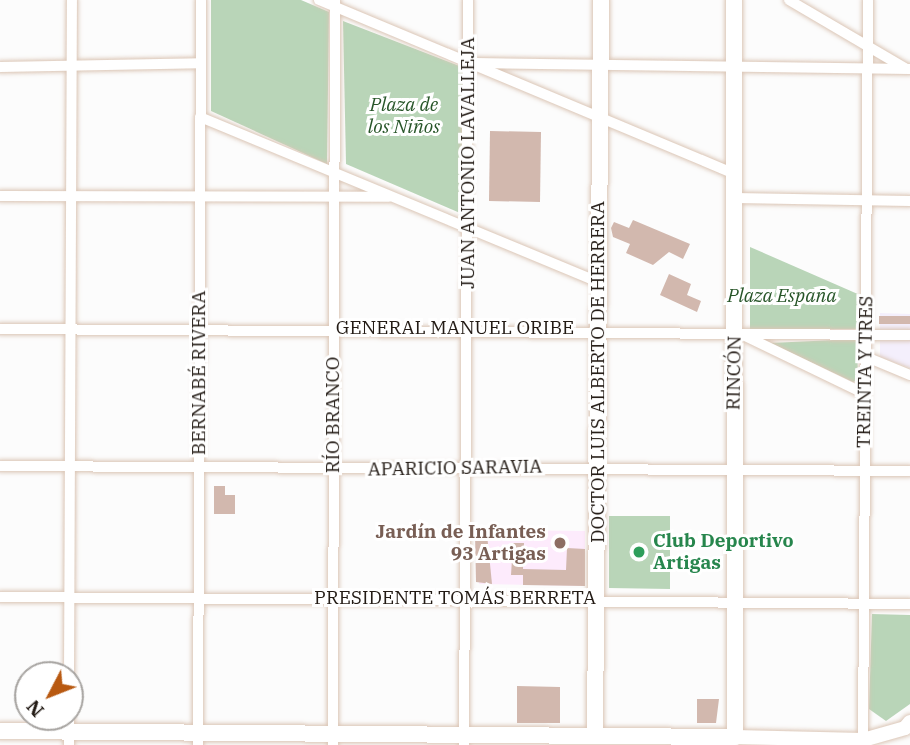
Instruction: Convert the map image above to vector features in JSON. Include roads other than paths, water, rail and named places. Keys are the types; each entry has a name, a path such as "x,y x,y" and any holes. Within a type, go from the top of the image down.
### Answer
{"main road":[{"name":"DOCTOR LUIS ALBERTO DE HERRERA","path":"595,740 601,0"},
{"name":"RINCÓN","path":"734,0 735,331 731,600 734,741"},
{"path":"863,742 908,725"},
{"path":"904,745 908,725"},
{"path":"69,731 198,738 863,742 878,745"}],"street":[{"path":"69,661 72,0"},
{"name":"BERNABÉ RIVERA","path":"198,738 201,0"},
{"path":"319,0 335,3 470,63 733,173"},
{"name":"JUAN ANTONIO LAVALLEJA","path":"464,740 470,63 468,0"},
{"path":"789,0 908,70"},
{"name":"TREINTA Y TRES","path":"863,742 868,0"},
{"name":"RÍO BRANCO","path":"333,739 335,3"},
{"path":"470,63 734,65 908,70"},
{"path":"0,67 201,64"},
{"path":"200,117 599,282"},
{"path":"0,197 395,197"},
{"path":"735,198 910,201"},
{"name":"GENERAL MANUEL ORIBE","path":"0,329 598,329 910,335"},
{"path":"735,331 865,394"},
{"path":"864,356 910,375"},
{"name":"APARICIO SARAVIA","path":"0,466 333,470 467,466 863,468 910,471"},
{"name":"PRESIDENTE TOMÁS BERRETA","path":"0,597 863,601 910,604"}],"place":[{"name":"Jardín de Infantes 93 Artigas","path":"560,543"},
{"name":"Club Deportivo Artigas","path":"639,552"}],"park label":[{"name":"Plaza de los Niños","path":"404,116"},
{"name":"Plaza España","path":"782,296"}]}
